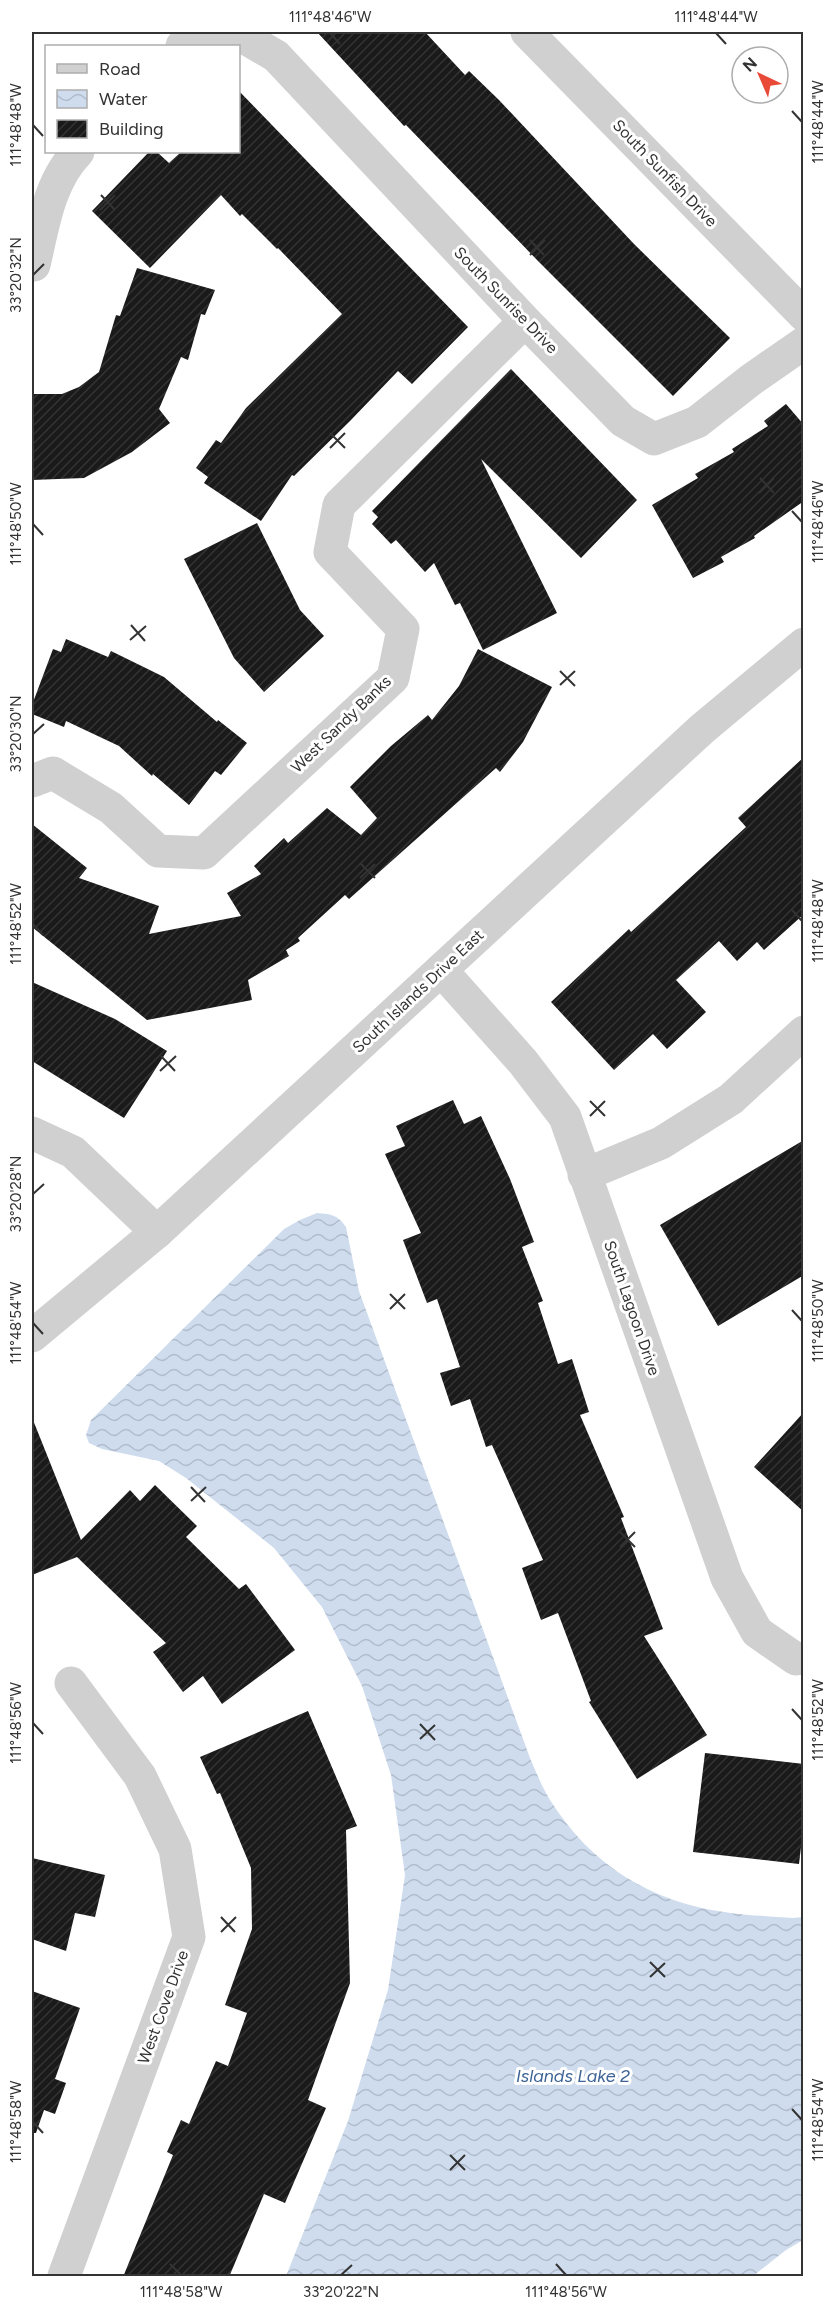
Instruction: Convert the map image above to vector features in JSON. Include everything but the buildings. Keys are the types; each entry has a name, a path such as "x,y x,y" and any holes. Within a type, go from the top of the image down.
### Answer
{"street":[{"path":"183,45 186,42 224,32"},
{"name":"South Sunrise Drive","path":"235,32 276,56 525,321 624,421 654,439 697,422 752,379 804,343"},
{"name":"South Sunfish Drive","path":"526,32 804,315"},
{"path":"34,265 49,204 68,161 77,153"},
{"name":"West Sandy Banks","path":"32,781 53,773 111,808 158,851 204,853 393,678 402,629 330,552 339,505 525,321"},
{"name":"South Islands Drive East","path":"32,1336 157,1232 702,729 804,644"},
{"name":"South Lagoon Drive","path":"441,970 523,1062 565,1117 727,1578 757,1632 800,1659"},
{"path":"584,1175 661,1143 731,1099 804,1032"},
{"path":"32,1132 73,1152 157,1232"},
{"name":"West Cove Drive","path":"64,2277 189,1937 175,1849 140,1776 71,1683"}],"water":[{"name":"Islands Lake 2","path":"317,1213 334,1216 346,1227 359,1291 530,1758 550,1800 566,1823 603,1861 647,1889 697,1907 724,1912 803,1917 803,2240 786,2250 753,2276 286,2276 348,2121 388,1990 405,1875 391,1775 362,1686 322,1607 274,1548 186,1478 159,1461 102,1449 89,1443 86,1435 91,1420 284,1229"}]}
